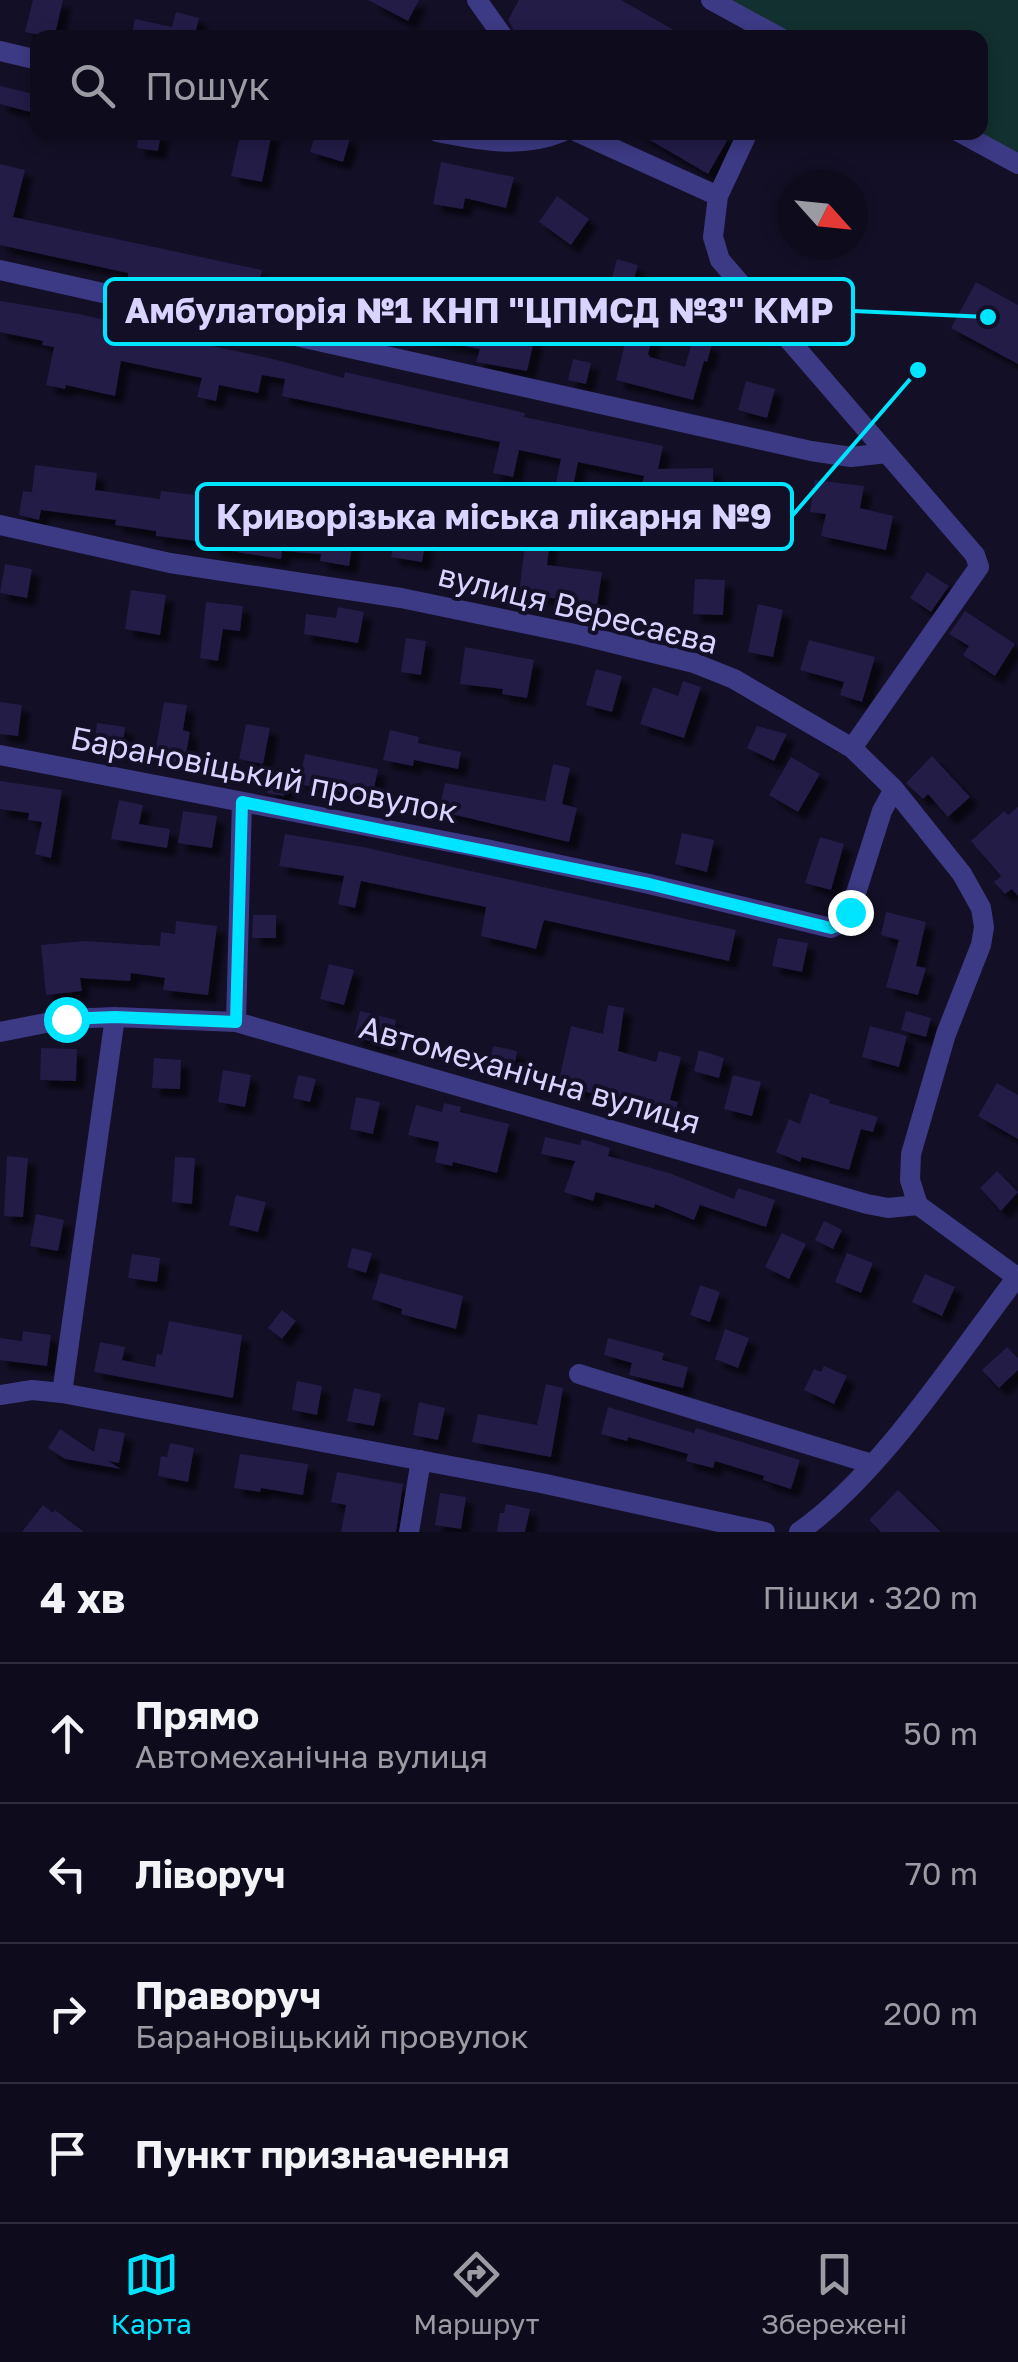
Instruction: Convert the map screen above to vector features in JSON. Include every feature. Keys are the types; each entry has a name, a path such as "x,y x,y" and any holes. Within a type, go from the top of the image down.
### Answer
{"street":[{"path":"477,0 498,30"},
{"path":"711,0 766,30"},
{"path":"0,50 30,58"},
{"path":"487,140 543,140"},
{"path":"594,140 718,196"},
{"path":"744,140 718,196 713,236 720,260 974,555 979,567 852,748"},
{"path":"973,140 1018,164"},
{"path":"0,270 811,452 851,457 887,453"},
{"name":"вулиця Вересаєва","path":"0,525 170,563 400,598 580,635 694,664 734,679 852,748 894,789 962,874 981,908 984,926 946,1034 911,1154 910,1180 918,1206"},
{"name":"Барановіцький провулок","path":"0,755 504,852 831,928 842,924 850,912 882,811 894,789"},
{"path":"236,1022 242,802"},
{"path":"62,1393 115,1017"},
{"name":"Автомеханічна вулиця","path":"0,1032 66,1019 236,1022 867,1204 888,1208 918,1206"},
{"path":"799,1532 822,1516 872,1464 1018,1278 918,1206"},
{"path":"579,1374 872,1464"},
{"path":"0,1395 32,1390 62,1393 421,1460 765,1532"},
{"path":"410,1532 421,1460"}],"green space":[{"path":"711,0 1018,0 1018,164 988,139 988,30 768,30"}],"building":[{"path":"33,0 63,0 56,30 25,32"},
{"path":"368,0 419,0 408,21"},
{"path":"519,0 621,0 674,30 514,30 508,20"},
{"path":"176,12 199,18 196,30 133,30 135,19 172,27"},
{"path":"0,86 30,93 30,112 0,104"},
{"path":"138,140 160,140 158,151 137,148"},
{"path":"239,140 270,140 262,182 231,176"},
{"path":"314,140 349,140 343,162 310,152"},
{"path":"650,140 727,140 708,174"},
{"path":"441,162 514,177 506,208 465,198 463,209 433,204"},
{"path":"0,164 25,170 13,217 262,270 254,303 0,245"},
{"path":"557,196 589,219 571,245 539,222"},
{"path":"617,259 638,265 630,294 609,288"},
{"path":"976,282 1018,305 1018,364 951,328"},
{"path":"353,291 487,321 492,300 511,305 507,320 537,328 527,371 476,362 480,349 345,321"},
{"path":"0,301 79,314 344,378 345,372 525,413 524,417 663,446 658,469 713,468 714,515 693,516 638,504 644,476 578,462 573,486 556,483 561,459 519,450 513,477 493,473 500,442 282,396 285,379 262,375 258,393 219,385 216,401 197,397 202,378 121,361 115,396 66,385 65,389 46,385 54,347 0,332"},
{"path":"629,327 653,334 650,357 685,367 693,339 712,344 693,400 616,380"},
{"path":"573,359 591,363 586,384 568,380"},
{"path":"746,381 775,389 767,418 738,410"},
{"path":"35,465 97,473 95,490 160,499 161,491 214,497 216,488 238,492 233,516 324,529 325,523 355,528 349,566 320,561 321,554 282,551 281,559 212,548 213,543 156,536 156,531 115,525 116,520 41,510 39,520 19,515 23,491 32,492"},
{"path":"815,480 864,486 860,508 893,516 886,550 821,536 826,514 810,512"},
{"path":"399,511 430,516 422,562 391,557"},
{"path":"526,537 550,540 547,565 602,572 597,605 519,593"},
{"path":"5,564 32,569 27,598 0,593"},
{"path":"927,572 949,586 931,612 910,598"},
{"path":"695,579 725,580 723,615 693,614"},
{"path":"131,590 166,595 160,635 125,629"},
{"path":"206,602 243,606 240,631 223,629 218,661 200,658"},
{"path":"758,604 783,610 773,657 748,652"},
{"path":"338,607 364,612 358,643 304,634 306,614 336,618"},
{"path":"965,611 1015,644 995,676 963,655 969,646 949,634"},
{"path":"406,638 426,641 421,675 401,672"},
{"path":"809,640 875,657 862,702 840,695 844,682 800,670"},
{"path":"465,647 534,660 527,698 502,694 503,689 460,684"},
{"path":"596,669 622,676 612,712 586,705"},
{"path":"683,681 701,687 684,738 640,724 653,687 678,696"},
{"path":"0,702 22,705 18,736 0,734"},
{"path":"164,702 187,705 183,730 190,732 184,764 154,759"},
{"path":"97,723 125,727 122,753 94,750"},
{"path":"246,724 270,728 263,764 239,759"},
{"path":"757,726 787,734 774,761 747,748"},
{"path":"390,730 419,737 418,743 461,752 458,769 414,760 413,766 383,760"},
{"path":"305,754 378,769 372,798 299,784"},
{"path":"932,756 970,797 948,817 928,794 923,799 906,783"},
{"path":"791,757 820,774 798,812 769,795"},
{"path":"553,764 570,768 562,804 577,808 569,842 439,811 445,783 545,801"},
{"path":"270,775 287,778 284,796 267,793"},
{"path":"0,781 62,790 51,858 35,854 42,822 28,820 29,813 0,809"},
{"path":"119,800 143,805 139,824 170,829 167,848 111,839"},
{"path":"1018,807 1018,896 1012,889 1005,894 994,882 1001,876 971,841 1004,811 1008,815"},
{"path":"183,811 217,816 212,848 178,843"},
{"path":"682,833 714,840 707,872 675,864"},
{"path":"285,834 363,847 736,930 729,961 544,920 536,949 481,936 486,907 361,881 355,908 338,904 344,876 279,866"},
{"path":"820,837 844,844 831,890 805,883"},
{"path":"886,912 926,922 916,966 926,968 918,995 886,987 899,940 881,935"},
{"path":"253,915 276,915 276,938 252,938"},
{"path":"176,921 217,926 208,995 163,990 165,978 131,973 130,981 80,978 82,991 46,995 41,945 84,941 160,946 161,932 175,934"},
{"path":"778,938 808,943 802,972 772,966"},
{"path":"329,964 354,970 344,1005 320,999"},
{"path":"608,1005 624,1008 618,1051 656,1062 659,1051 681,1057 670,1100 678,1102 671,1126 655,1122 656,1116 558,1085 571,1026 603,1034"},
{"path":"360,1011 396,1020 390,1046 354,1037"},
{"path":"906,1011 931,1018 926,1037 901,1030"},
{"path":"870,1026 907,1036 899,1067 862,1057"},
{"path":"493,1046 517,1051 513,1076 488,1071"},
{"path":"41,1048 77,1049 76,1081 40,1080"},
{"path":"699,1050 724,1058 719,1078 694,1071"},
{"path":"154,1058 181,1060 180,1089 152,1088"},
{"path":"223,1070 251,1075 245,1107 218,1102"},
{"path":"298,1075 316,1079 310,1102 293,1098"},
{"path":"733,1075 761,1082 752,1116 724,1109"},
{"path":"997,1083 1018,1095 1018,1139 978,1116"},
{"path":"810,1093 830,1100 829,1103 878,1117 873,1132 861,1129 849,1170 802,1157 800,1162 776,1152 789,1119 800,1124"},
{"path":"356,1097 380,1102 373,1134 350,1129"},
{"path":"444,1103 461,1107 460,1112 509,1124 497,1173 453,1162 452,1166 435,1162 439,1142 408,1135 416,1105 442,1112"},
{"path":"545,1137 580,1145 582,1139 610,1148 608,1156 669,1173 734,1199 738,1188 775,1200 766,1227 700,1205 694,1220 655,1204 654,1208 596,1192 593,1201 564,1192 575,1161 541,1154"},
{"path":"7,1156 28,1158 23,1217 4,1216"},
{"path":"175,1157 195,1158 192,1204 172,1202"},
{"path":"997,1171 1018,1192 1001,1211 980,1188"},
{"path":"236,1195 266,1202 258,1232 229,1225"},
{"path":"36,1214 64,1220 58,1251 30,1246"},
{"path":"824,1221 842,1230 833,1249 815,1240"},
{"path":"782,1233 806,1244 789,1279 765,1267"},
{"path":"352,1248 372,1253 366,1273 347,1267"},
{"path":"847,1253 873,1263 861,1293 835,1282"},
{"path":"132,1254 160,1258 157,1282 128,1278"},
{"path":"380,1273 463,1296 456,1329 401,1314 402,1309 372,1299"},
{"path":"925,1274 955,1287 942,1316 912,1302"},
{"path":"700,1285 720,1292 710,1322 690,1315"},
{"path":"282,1310 296,1321 282,1339 268,1328"},
{"path":"169,1321 242,1335 233,1398 94,1372 100,1342 125,1347 122,1360 155,1367 157,1354 162,1355"},
{"path":"725,1329 749,1338 738,1368 715,1359"},
{"path":"23,1331 51,1335 47,1366 0,1360 0,1338 22,1341"},
{"path":"608,1338 664,1353 662,1360 688,1367 683,1388 629,1375 632,1363 604,1355"},
{"path":"1007,1347 1018,1358 1018,1370 999,1388 982,1370"},
{"path":"824,1366 847,1376 834,1404 804,1390 814,1369 821,1372"},
{"path":"297,1381 322,1386 317,1415 292,1410"},
{"path":"546,1384 563,1388 551,1457 472,1442 478,1414 537,1425"},
{"path":"354,1388 381,1394 374,1426 347,1421"},
{"path":"419,1402 445,1408 438,1440 413,1435"},
{"path":"608,1407 694,1433 696,1428 800,1460 791,1489 715,1461 713,1468 686,1461 688,1454 628,1437 627,1441 601,1434"},
{"path":"99,1428 125,1433 119,1463 108,1461 121,1469 65,1459 48,1448 60,1429 94,1452"},
{"path":"170,1443 194,1448 188,1482 158,1476 161,1456 167,1457"},
{"path":"240,1454 308,1464 303,1495 234,1488"},
{"path":"337,1472 403,1484 396,1532 341,1532 346,1505 331,1502"},
{"path":"898,1490 941,1532 881,1532 869,1520"},
{"path":"440,1493 466,1497 461,1529 435,1525"},
{"path":"506,1504 530,1509 525,1532 497,1532"},
{"path":"43,1505 53,1513 55,1510 84,1532 22,1532"}],"place":[{"name":"Амбулаторія №1 КНП \"ЦПМСД №3\" КМР","path":"988,317"},
{"name":"Криворізька міська лікарня №9","path":"918,370"}],"route":[{"path":"66,1019 236,1022 242,802 486,849 831,928 842,924 850,912"}]}
